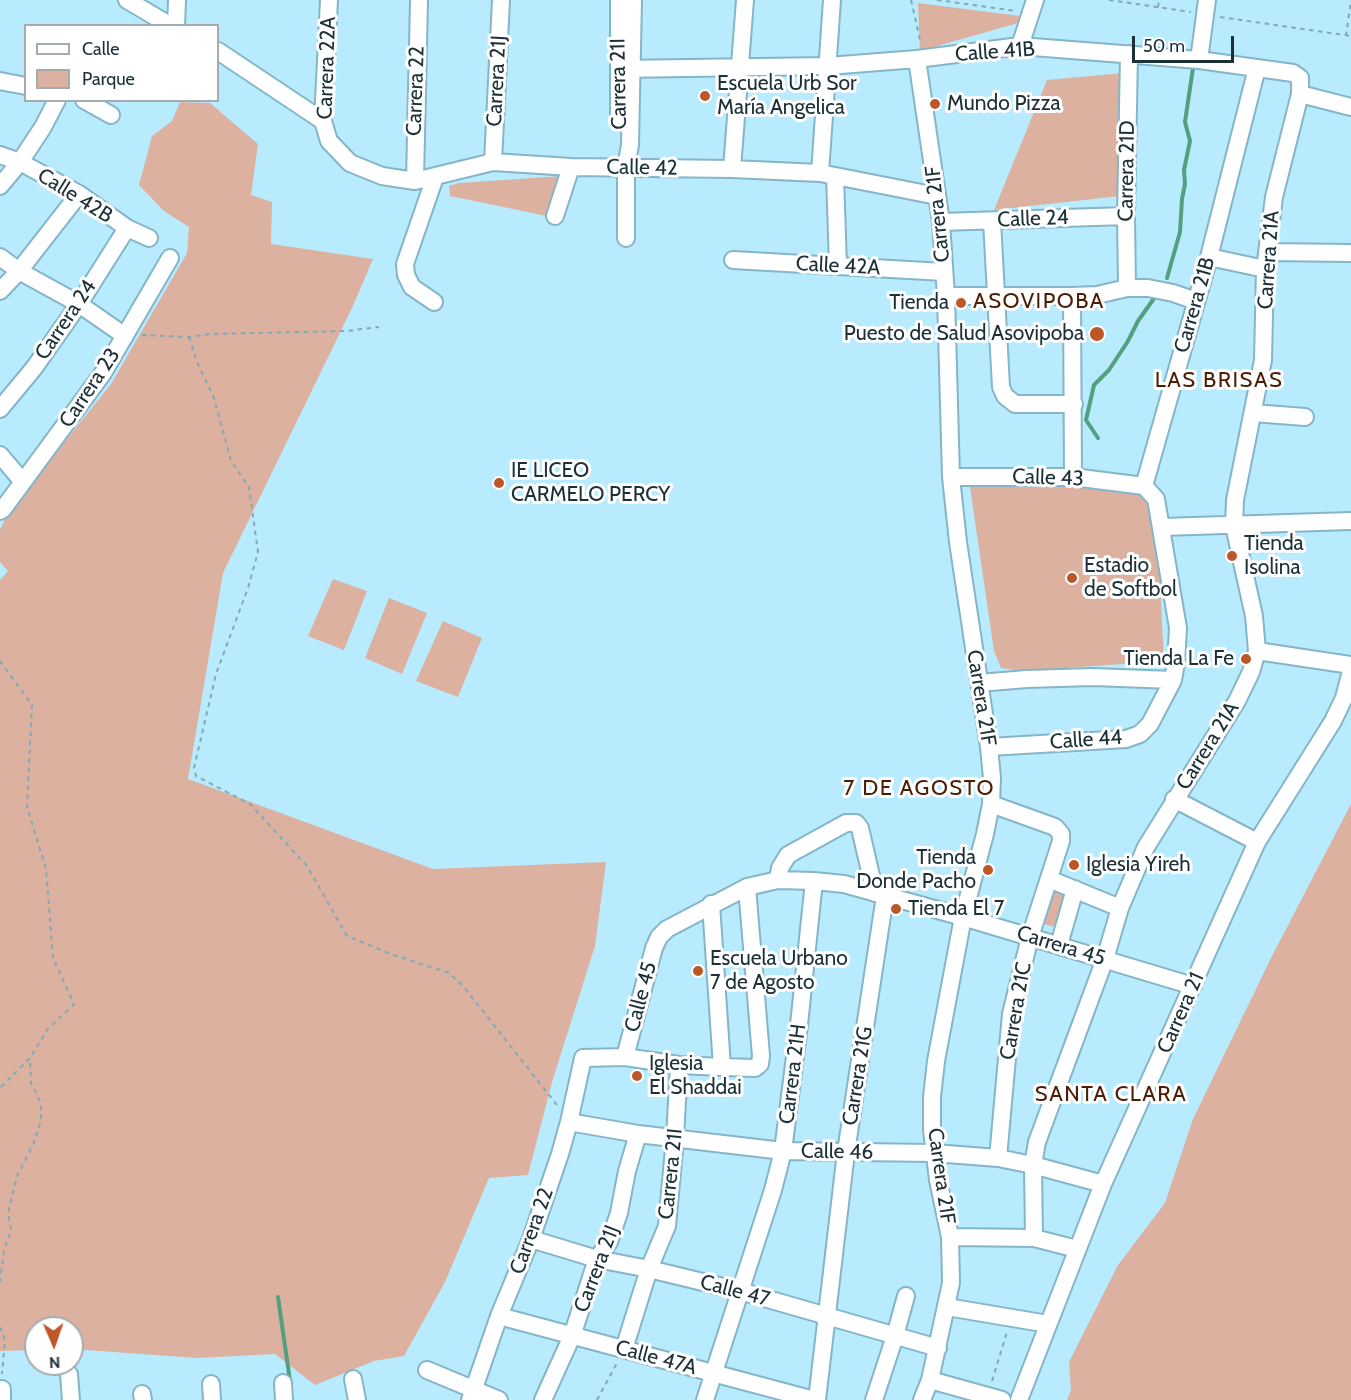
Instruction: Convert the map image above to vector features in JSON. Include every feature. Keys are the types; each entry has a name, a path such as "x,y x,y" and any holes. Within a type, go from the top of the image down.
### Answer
{"street":[{"path":"127,0 170,24"},
{"path":"174,24 177,0"},
{"name":"Carrera 22A","path":"329,0 323,121 329,141 350,163"},
{"name":"Carrera 22","path":"415,181 419,0"},
{"name":"Carrera 21J","path":"493,162 501,0"},
{"name":"Carrera 21I","path":"619,0 625,69"},
{"name":"Carrera 21I","path":"626,238 626,167 620,145 625,69 633,0"},
{"path":"732,169 744,0"},
{"path":"832,0 828,66 827,175 838,266"},
{"path":"1020,46 1033,7"},
{"path":"1199,60 1206,7"},
{"name":"Calle 41B","path":"625,69 828,66 921,59 1020,46 1199,60 1293,73 1300,78 1300,94"},
{"path":"219,52 323,121"},
{"name":"Carrera 21D","path":"1127,288 1125,216 1130,54"},
{"name":"Carrera 21F","path":"921,59 946,296 951,477 960,562 992,778 991,804 963,917 936,1061 932,1097 934,1153 950,1237 951,1283 938,1348 922,1400"},
{"name":"Carrera 21B","path":"1144,486 1209,257 1257,68"},
{"path":"0,81 24,86"},
{"path":"1300,94 1351,107"},
{"name":"Carrera 21A","path":"1034,1238 1033,1165 1037,1142 1105,959 1120,908 1146,847 1237,701 1251,672 1257,651 1254,616 1234,526 1235,500 1263,360 1266,260 1274,197 1300,94"},
{"path":"0,186 20,162 56,102"},
{"path":"88,102 111,115"},
{"name":"Calle 42B","path":"0,155 20,162 79,194 127,228 149,238"},
{"name":"Calle 42","path":"350,163 382,176 415,181 493,162 571,167 732,169 827,175 937,196"},
{"path":"555,216 571,167"},
{"path":"434,302 412,287 406,275 405,264 435,177"},
{"path":"0,291 19,271 79,194"},
{"name":"Calle 24","path":"940,222 1125,216"},
{"path":"992,220 1001,387 1005,396 1015,404 1074,404"},
{"name":"Carrera 24","path":"0,408 33,369 79,304 127,228"},
{"path":"1209,257 1266,260 1351,253"},
{"path":"0,257 19,271 79,304 125,336"},
{"name":"Carrera 23","path":"0,511 103,373 170,258"},
{"name":"Calle 42A","path":"732,260 944,272"},
{"path":"946,296 1072,296 1097,295 1127,288 1148,288 1196,301"},
{"path":"1072,296 1073,477"},
{"path":"1253,413 1305,417"},
{"path":"0,455 23,482"},
{"name":"Calle 43","path":"951,477 1073,477 1144,486"},
{"path":"979,683 1093,677 1173,680 1178,628 1156,499 1144,486"},
{"path":"1162,527 1351,521"},
{"path":"1257,651 1351,665"},
{"name":"Carrera 21","path":"1019,1400 1103,1184 1257,842 1333,722 1344,698 1351,671"},
{"name":"Calle 44","path":"989,747 1126,739 1140,734 1150,724 1173,680"},
{"path":"1174,799 1257,842"},
{"name":"Carrera 21C","path":"991,804 1055,827 1061,834 1061,841 1030,937 1011,1014 998,1158"},
{"path":"778,880 780,868 788,855 846,823 856,823 860,828 880,895"},
{"path":"1049,879 1120,908"},
{"name":"Carrera 45","path":"659,937 667,929 747,886 778,880 814,881 844,884 1194,986"},
{"name":"Carrera 21H","path":"705,1400 783,1151 800,1025 814,881"},
{"name":"Calle 45","path":"584,1058 625,1058 679,1065 722,1067 755,1068 760,1064 747,886"},
{"path":"1059,945 1075,889"},
{"name":"Carrera 21G","path":"815,1400 828,1317 846,1152 880,895"},
{"path":"711,904 722,1067"},
{"name":"Calle 45","path":"625,1058 654,948 659,937"},
{"name":"Carrera 22","path":"472,1394 499,1316 531,1239 569,1122 584,1058"},
{"name":"Carrera 21I","path":"624,1349 649,1269 667,1226 679,1065"},
{"name":"Calle 46","path":"569,1122 638,1134 783,1151 934,1153 998,1158 1103,1184"},
{"name":"Carrera 21J","path":"543,1400 572,1336 597,1259 609,1242 619,1213 638,1134"},
{"path":"950,1237 1034,1238 1077,1249"},
{"name":"Calle 47","path":"531,1239 597,1259 740,1291 938,1348"},
{"path":"874,1400 906,1296"},
{"path":"947,1307 1048,1324"},
{"name":"Calle 47A","path":"499,1316 713,1373 760,1393 815,1400"},
{"path":"427,1370 472,1394 500,1400"},
{"path":"69,1376 71,1400"},
{"path":"353,1379 357,1400"},
{"path":"930,1380 995,1398"}],"path":[{"path":"911,0 921,59"},
{"path":"937,0 1033,7"},
{"path":"1109,0 1158,7 1206,7 1351,36"},
{"path":"1158,7 1159,0"},
{"path":"1346,36 1351,0"},
{"path":"125,336 189,337 210,334 346,332 380,327"},
{"path":"189,337 197,362 214,398 231,461 249,487 258,552 248,588 216,674 194,768 196,776 250,804 307,866 347,936 391,954 449,973 569,1122"},
{"path":"0,661 32,705 27,807 46,869 53,958 74,1005 47,1030 30,1058 0,1088"},
{"path":"0,1282 4,1250 11,1230 8,1213 17,1176 33,1145 41,1121 41,1103 31,1083 30,1058"},
{"path":"995,1398 1012,1318"},
{"path":"0,1327 5,1340 2,1395"},
{"path":"597,1400 624,1349"}],"green space":[{"path":"918,3 1020,16 1018,23 920,51"},
{"path":"1123,73 1120,196 994,210 1047,80"},
{"path":"180,102 210,103 258,144 251,195 272,202 271,244 373,259 352,308 223,573 188,779 433,869 606,862 595,946 552,1082 528,1175 489,1178 445,1282 404,1356 374,1361 315,1385 275,1354 197,1358 84,1350 84,1316 24,1316 24,1350 0,1351 0,580 8,571 0,562 0,530 7,514 111,384 187,253 189,227 164,211 139,185 152,136 172,121"},
{"path":"562,176 547,216 450,196 449,186 459,183"},
{"name":"Estadio de Softbol","path":"1078,480 1146,490 1156,505 1164,661 1024,671 1001,668 994,651 970,487"},
{"path":"333,579 367,591 344,650 308,636"},
{"path":"389,598 427,613 402,674 365,658"},
{"path":"443,621 482,638 458,697 416,681"},
{"path":"1351,804 1351,1400 1067,1400 1071,1390 1069,1362 1118,1265 1165,1203 1193,1119 1271,958"},
{"path":"1055,883 1070,888 1058,928 1040,923"}],"waterway":[{"path":"1167,278 1180,232 1185,184 1184,170 1190,141 1185,122 1193,68"},
{"path":"1098,438 1086,420 1094,385 1109,370 1155,297"},
{"path":"278,1297 290,1381"}],"place":[{"name":"Escuela Urb Sor María Angelica","path":"705,96"},
{"name":"Mundo Pizza","path":"935,104"},
{"name":"Tienda","path":"961,303"},
{"name":"Puesto de Salud Asovipoba","path":"1097,334"},
{"name":"IE LICEO CARMELO PERCY","path":"499,483"},
{"name":"Tienda Isolina","path":"1232,556"},
{"name":"Estadio de Softbol","path":"1072,578"},
{"name":"Tienda La Fe","path":"1246,659"},
{"name":"Iglesia Yireh","path":"1074,865"},
{"name":"Tienda Donde Pacho","path":"988,870"},
{"name":"Tienda El 7","path":"896,909"},
{"name":"Escuela Urbano 7 de Agosto","path":"698,971"},
{"name":"Iglesia El Shaddai","path":"637,1076"}],"district":[{"name":"ASOVIPOBA","path":"1039,302"},
{"name":"LAS BRISAS","path":"1219,381"},
{"name":"7 DE AGOSTO","path":"919,789"},
{"name":"SANTA CLARA","path":"1111,1095"}]}
